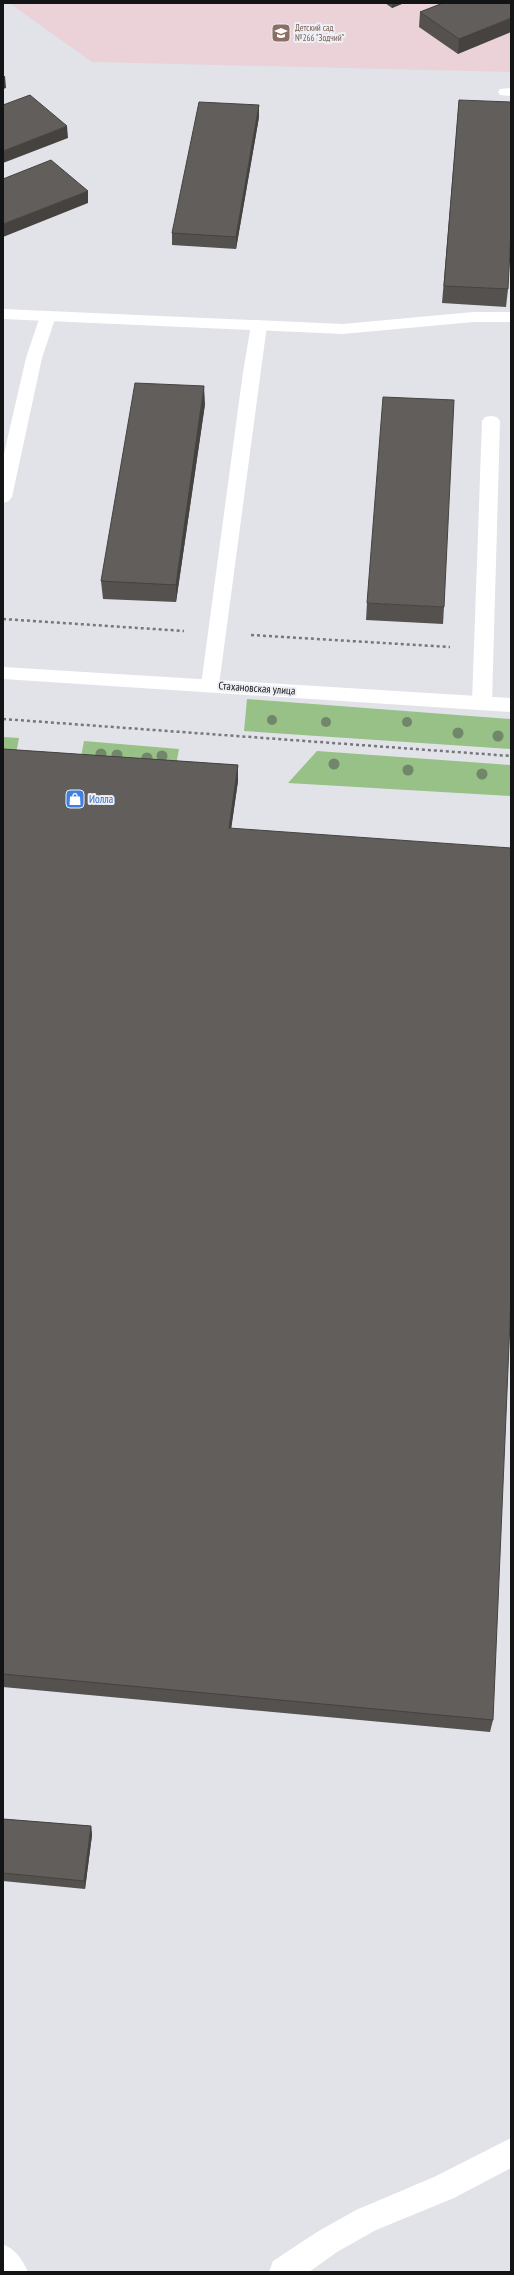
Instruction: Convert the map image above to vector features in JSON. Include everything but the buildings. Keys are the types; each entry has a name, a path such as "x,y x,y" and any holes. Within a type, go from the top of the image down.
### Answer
{"street":[{"path":"3,314 343,329 473,317 511,317"},
{"path":"3,497 34,358 48,316"},
{"path":"210,686 251,372 259,326"},
{"path":"482,702 491,421"},
{"name":"Стахановская улица","path":"3,673 511,705"},
{"path":"284,2272 327,2242 366,2220 444,2188 511,2152"},
{"path":"3,2259 12,2272"}],"path":[{"path":"3,719 511,756"}],"shaded area":[{"name":"Детский сад №266 \"Зодчий\"","path":"9,3 511,3 511,72 92,62"}],"green space":[{"path":"247,699 511,719 511,749 244,731"},
{"path":"3,737 19,738 15,759 3,758"},
{"path":"84,741 179,749 175,770 80,762"},
{"path":"317,751 511,765 511,796 288,783"}],"place":[{"name":"Детский сад №266 \"Зодчий\"","path":"281,33"},
{"name":"Иолла","path":"75,799"}]}
